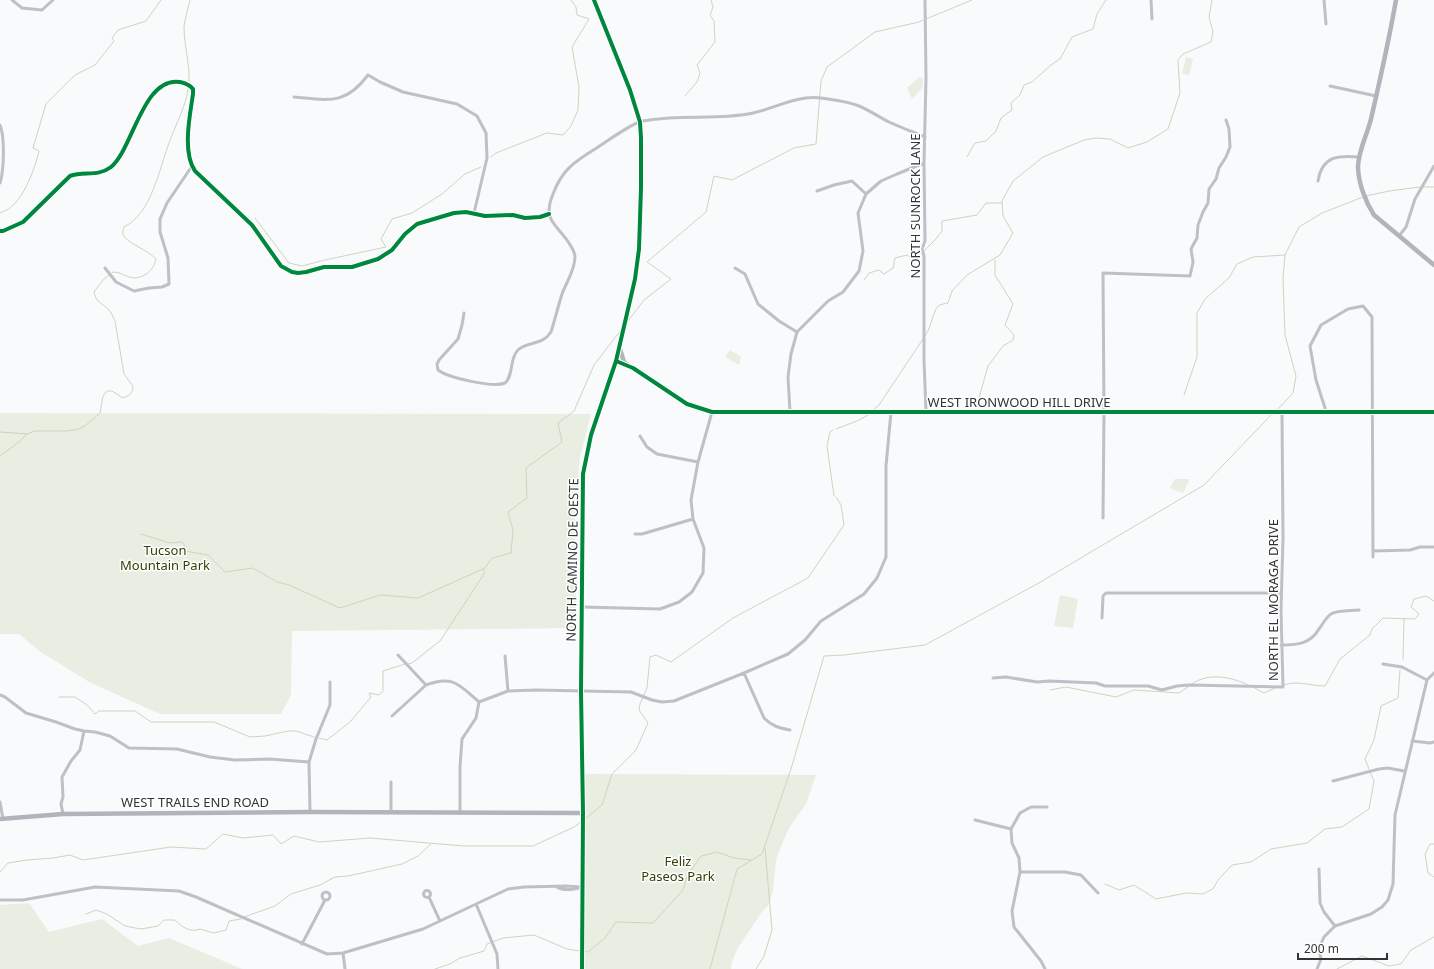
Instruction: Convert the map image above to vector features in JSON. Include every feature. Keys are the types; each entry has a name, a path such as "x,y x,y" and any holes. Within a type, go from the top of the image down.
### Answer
{"street":[{"path":"12,0 22,8 42,10 53,0"},
{"name":"NORTH CAMINO DE OESTE","path":"582,969 583,813 581,691 583,474 590,435 620,347 638,263 642,182 640,122 623,71 594,0"},
{"name":"NORTH SUNROCK LANE","path":"925,0 925,242 922,249 924,264 924,360 926,412"},
{"path":"1151,0 1152,19"},
{"path":"1324,0 1326,24"},
{"path":"1396,0 1387,50 1369,125 1359,157 1359,178 1368,204 1374,215 1434,265"},
{"path":"294,96 329,100 341,98 360,87 368,75 403,92 457,104 477,116 486,132 487,158 474,213"},
{"path":"0,232 23,222 70,176 75,174 94,174 106,170 112,166 124,148 149,100 160,87 171,82 182,83 193,89 188,130 189,152 192,166 195,171 252,225 281,266 292,272 306,272 324,267 346,268 384,256 392,250 405,234 418,224 454,214 466,212 485,216 513,215 525,218 540,217 549,214"},
{"path":"1330,86 1376,96"},
{"path":"464,313 461,333 455,345 439,360 437,364 438,370 443,373 467,380 497,385 505,383 508,380 512,361 517,351 526,346 542,341 551,332 574,265 574,251 563,234 555,227 549,214 549,204 559,178 580,158 640,122 657,119 728,116 754,113 803,98 819,98 841,101 859,106 890,122 925,137"},
{"path":"1103,518 1103,273 1190,276 1193,262 1191,249 1197,238 1198,225 1208,203 1209,189 1216,179 1219,168 1230,147 1226,120"},
{"path":"0,125 2,132 3,156 0,183"},
{"path":"1318,181 1321,170 1330,160 1337,157 1346,156 1359,157"},
{"path":"790,412 788,377 791,354 797,332 828,301 844,292 859,271 863,251 858,213 866,194 881,181 924,164"},
{"path":"105,268 116,282 134,290 162,287 169,284 168,258 160,232 160,219 167,202 192,166"},
{"path":"1399,236 1406,227 1415,199 1434,166"},
{"path":"817,191 852,181 866,194"},
{"path":"735,268 745,274 758,304 779,321 797,332"},
{"path":"1326,412 1316,380 1310,346 1321,325 1348,309 1363,306 1372,317 1373,557"},
{"path":"620,347 624,362 629,366"},
{"name":"WEST IRONWOOD HILL DRIVE","path":"616,361 629,366 687,404 712,412 1434,412"},
{"path":"582,607 660,608 679,602 692,592 703,572 704,548 693,519 691,500 698,462 712,412"},
{"path":"479,702 508,691 536,690 631,692 662,702 674,701 788,654 805,640 821,621 864,594 877,578 886,557 886,466 891,412"},
{"name":"NORTH EL MORAGA DRIVE","path":"993,678 1006,677 1037,682 1049,681 1096,683 1105,686 1148,686 1162,690 1177,686 1189,685 1283,687 1281,645 1283,538 1282,412"},
{"path":"640,436 647,447 657,454 698,462"},
{"path":"635,534 642,534 693,519"},
{"path":"1373,551 1410,550 1420,547 1434,547"},
{"path":"1102,618 1103,596 1106,593 1281,593"},
{"path":"1281,645 1297,645 1308,641 1317,633 1325,620 1332,614 1359,610"},
{"path":"398,655 426,685"},
{"path":"505,656 508,691"},
{"path":"1383,664 1402,667 1427,680"},
{"path":"744,673 764,718 776,728 790,730"},
{"path":"1317,969 1321,959 1319,948 1324,937 1335,926 1371,914 1386,903 1393,884 1394,819 1427,680 1434,673"},
{"path":"392,716 426,685 438,680 448,680 458,684 479,702"},
{"path":"310,812 309,762 316,739 330,706 330,682"},
{"path":"0,695 5,696 26,713 84,732 95,732 110,736 130,748 177,748 210,757 235,760 269,759 309,762"},
{"path":"460,812 460,767 462,739 476,718 479,702"},
{"path":"63,814 61,804 63,797 62,777 71,760 80,750 84,732"},
{"path":"1412,741 1434,742"},
{"path":"1333,781 1378,769 1388,768 1404,772"},
{"path":"391,782 391,812"},
{"path":"0,802 1,819"},
{"path":"1045,969 1042,961 1014,927 1012,911 1020,872 1019,858 1012,842 1011,829 1020,813 1031,807 1047,807"},
{"name":"WEST TRAILS END ROAD","path":"1,819 63,814 310,812 583,813"},
{"path":"975,820 1011,829"},
{"path":"1319,869 1320,903 1324,912 1335,926"},
{"path":"1020,872 1065,872 1080,875 1098,893"},
{"path":"0,900 23,900 96,887 179,891 327,954 343,953 423,929 508,889 524,887 582,887"},
{"path":"429,897 440,921"},
{"path":"302,944 324,900"},
{"path":"1386,903 1390,907"},
{"path":"476,904 498,954 498,969"},
{"path":"343,953 345,969"}],"green space":[{"path":"1186,57 1193,59 1189,75 1182,73"},
{"path":"919,77 923,78 923,87 912,99 907,88"},
{"path":"730,350 741,357 739,365 725,357"},
{"name":"Tucson Mountain Park","path":"0,413 591,414 580,457 575,515 576,628 292,631 291,695 281,714 160,714 91,683 39,651 19,634 0,634"},
{"path":"1175,479 1190,479 1183,493 1170,488"},
{"path":"1060,595 1078,599 1073,628 1054,626"},
{"name":"Feliz Paseos Park","path":"585,774 816,775 806,804 789,828 780,849 776,860 773,890 768,906 761,913 738,948 732,961 731,969 585,969"},
{"path":"29,903 49,932 102,919 138,946 169,938 242,969 0,969 0,905"}],"waterway":[{"path":"0,213 9,209 16,202 29,181 39,151 33,148 46,104 75,75 95,65 114,41 112,38 118,30 146,21 161,0"},
{"path":"112,273 118,272 129,277 138,278 150,271 155,263 156,259 153,256 126,239 123,232 124,227 134,220 148,201 186,98 189,75 184,27 190,0"},
{"path":"491,157 496,153 547,133 563,135 571,126 578,110 579,87 572,47 589,19 577,15 576,7 571,0"},
{"path":"685,96 697,82 700,73 697,65 715,42 714,21 710,15 713,7 711,0"},
{"path":"926,19 972,0"},
{"path":"967,157 975,143 986,141 996,131 1001,118 1012,110 1011,103 1020,95 1024,85 1032,82 1060,59 1072,37 1093,29 1097,14 1106,0"},
{"path":"925,336 938,306 948,303 952,291 967,275 1000,255 1013,233 1003,216 1002,201 1013,181 1043,157 1084,140 1096,138 1110,139 1128,148 1147,142 1168,129 1180,93 1178,60 1183,54 1211,42 1213,32 1209,17 1212,0"},
{"path":"628,321 644,300 671,279 647,262 706,212 714,176 732,180 794,148 816,144 821,81 827,67 875,32 923,20"},
{"path":"255,218 289,263 302,266 386,247 381,239 392,219 412,213 442,194 465,174 481,167"},
{"path":"1366,196 1420,187"},
{"path":"1423,187 1434,187"},
{"path":"1276,411 1293,393 1296,376 1285,335 1283,278 1285,255 1299,227 1322,213 1363,197"},
{"path":"924,251 942,231 942,221 977,215 986,203 1002,203"},
{"path":"864,280 869,273 879,270 884,274 893,268 895,258 907,255 911,258 922,252"},
{"path":"1184,395 1197,357 1197,313 1205,299 1229,278 1237,264 1253,257 1285,255"},
{"path":"977,405 988,366 1003,346 1013,340 1014,335 1005,325 1013,304 995,275 995,260"},
{"path":"0,456 27,434 35,431 67,431 79,429 86,425 100,413 103,396 107,391 112,391 123,398 131,392 133,386 124,374 115,321 109,310 98,301 94,292 102,281 109,275"},
{"path":"408,664 412,663 440,641 484,574 484,569 492,558 511,553 513,530 508,512 527,498 526,468 562,442 558,423 574,411 594,365 621,330"},
{"path":"873,410 879,405 923,339"},
{"path":"836,429 870,414"},
{"path":"710,969 737,869 762,854 791,769 824,656 925,645 1037,584 1204,485 1272,414"},
{"path":"833,430 830,432 827,446 834,496"},
{"path":"0,432 27,434"},
{"path":"585,819 602,805 612,774 636,750 648,723 639,710 647,688 650,657 656,655 671,662 733,618 808,578 844,525 841,505 836,497"},
{"path":"141,534 170,543 182,542 185,546 185,551 208,555 225,572 253,568 277,582 289,585 340,608 380,595 418,598 483,569"},
{"path":"1284,685 1298,683 1325,686 1340,659 1370,635 1372,629 1383,618 1415,619 1419,614 1411,607 1414,599 1426,596 1434,601"},
{"path":"1403,659 1404,619"},
{"path":"319,738 327,740 350,722 371,697 369,693 379,695 383,691 383,671 405,664"},
{"path":"1369,769 1365,759 1374,740 1381,706 1398,698 1400,670"},
{"path":"1192,684 1205,678 1220,677 1235,680 1248,685"},
{"path":"1050,690 1066,687 1116,697 1134,690 1179,693 1188,687"},
{"path":"1253,687 1264,693 1275,688"},
{"path":"59,697 75,697 87,705 95,714 99,711 135,711 151,722 214,722 250,737 265,736 288,731 296,731 314,737"},
{"path":"1105,884 1119,890 1134,885 1156,899 1186,893 1203,894 1213,889 1218,880 1232,865 1251,862 1271,849 1307,843 1325,829 1342,827 1369,809 1374,781 1370,772"},
{"path":"0,872 8,863 70,855 83,860 171,847 206,849 223,834 243,838 273,835 281,844 294,836 319,842 370,838 464,846 533,846 574,827 581,822"},
{"path":"244,917 275,906 291,894 320,885 335,877 348,876 402,864 418,856 431,844"},
{"path":"1434,844 1430,844 1425,854 1428,873 1434,877"},
{"path":"756,969 764,956 772,930 765,848"},
{"path":"585,951 588,952 605,938 616,922 653,923 683,890 687,876 701,856 717,852 734,858 751,860"},
{"path":"86,914 96,910 107,914 125,926 141,929 158,926 164,920 175,920 183,927 190,930 200,929 214,933 226,930 229,921 241,919"},
{"path":"435,969 450,964 460,958 484,951 487,944 503,938 534,935 567,949 580,951"},
{"path":"1337,969 1362,956 1389,966 1401,964 1411,950 1434,937"}],"cycle path":[{"path":"582,969 583,813 581,691 583,474 591,435 616,361 635,279 639,249 641,188 640,122 630,90 594,0"},
{"path":"0,231 23,222 70,176 101,172 111,167 119,158 140,116 157,90 167,83 180,82 187,84 193,89 188,144 191,163 195,171 252,225 281,266 292,272 306,272 324,267 352,267 378,259 392,250 405,234 417,224 454,213 466,212 485,216 513,215 525,218 540,217 549,214"},
{"path":"616,361 633,368 687,404 712,412 1434,412"}]}
